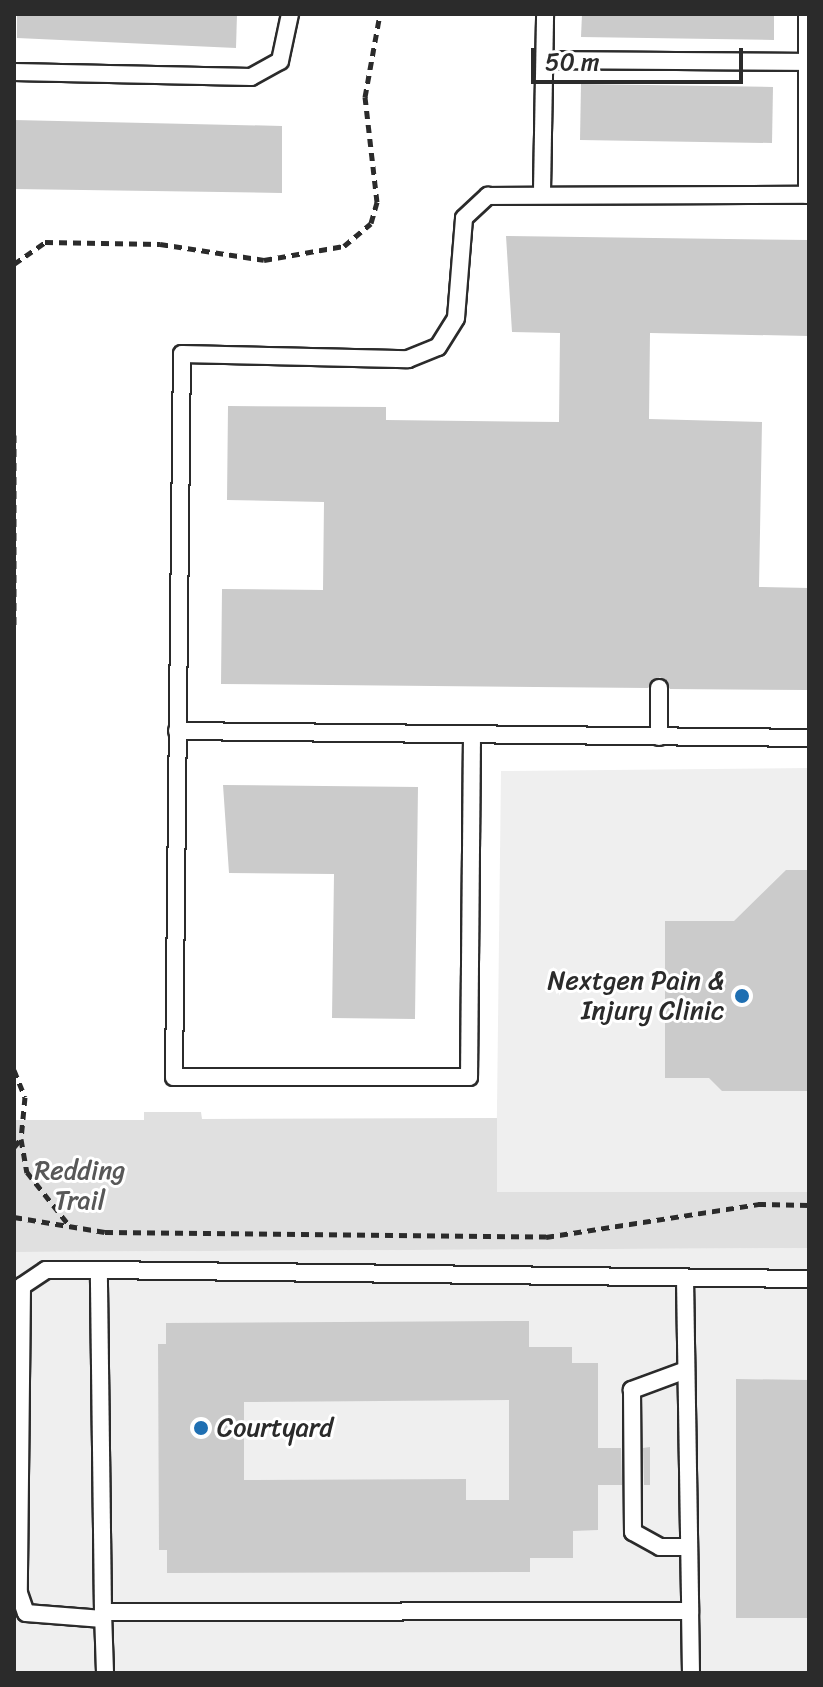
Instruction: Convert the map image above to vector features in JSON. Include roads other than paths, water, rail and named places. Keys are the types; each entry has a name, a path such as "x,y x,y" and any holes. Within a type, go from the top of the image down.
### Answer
{"lane":[{"path":"14,72 251,77 280,61 290,14"},
{"path":"542,191 545,14"},
{"path":"472,736 469,1077 174,1077 182,354 408,359 438,347 456,318 464,218 488,196 542,191 808,195 807,14"},
{"path":"545,60 807,62"},
{"path":"659,688 659,737"},
{"path":"177,731 809,738"},
{"path":"690,1611 103,1616 26,1613 19,1593 22,1286 46,1270 809,1279"},
{"path":"99,1270 105,1673"},
{"path":"685,1278 691,1673"},
{"path":"686,1370 632,1390 633,1532 660,1547 689,1547"}],"place":[{"name":"Nextgen Pain & Injury Clinic","path":"742,996"},
{"name":"Courtyard","path":"201,1428"}],"park label":[{"name":"Redding Trail","path":"80,1186"}]}
